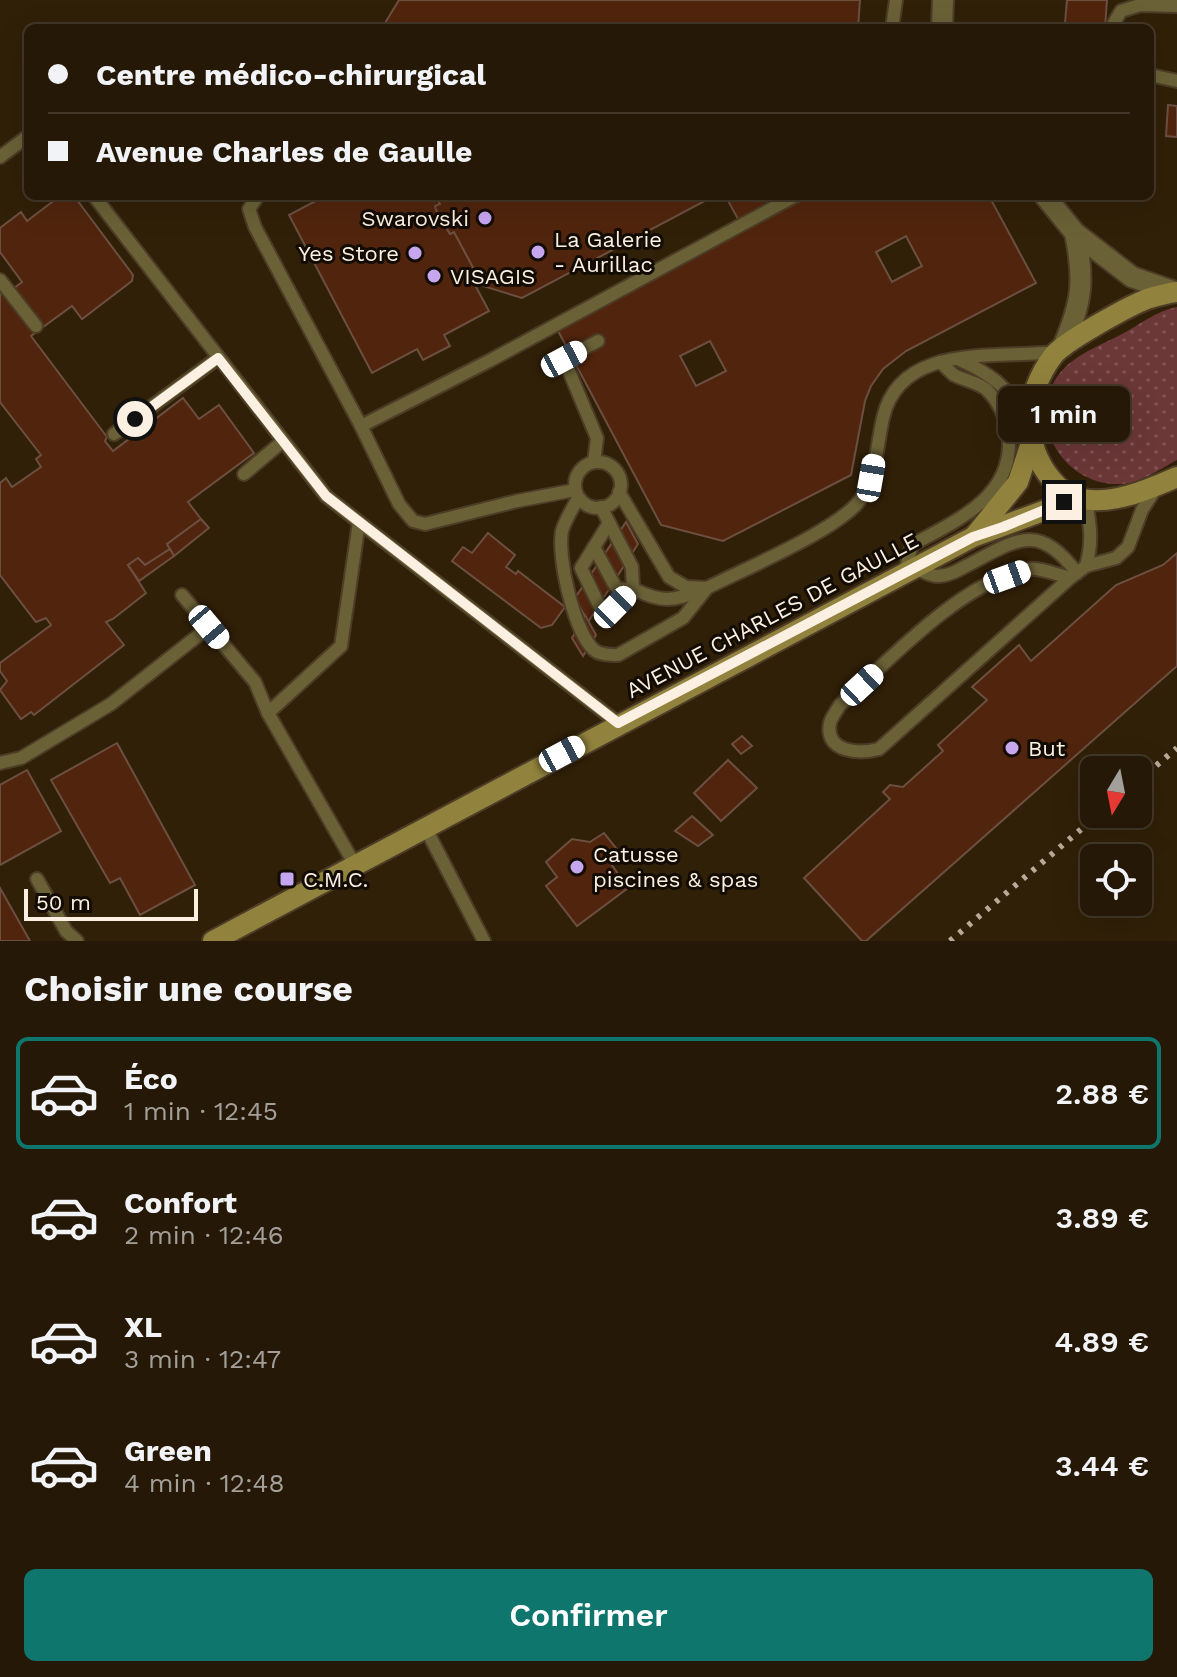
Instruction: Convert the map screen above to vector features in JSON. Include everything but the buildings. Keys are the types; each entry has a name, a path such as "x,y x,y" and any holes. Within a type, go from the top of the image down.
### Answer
{"main road":[{"path":"1059,349 1146,299 1176,292"},
{"name":"AVENUE CHARLES DE GAULLE","path":"973,537 1018,482 1030,435 1034,396 1044,369 1059,349"},
{"path":"1030,435 1041,467 1048,476 1056,485 1082,499"},
{"name":"AVENUE CHARLES DE GAULLE","path":"213,941 973,537 1082,499 1127,495 1168,481"}],"street":[{"path":"942,24 943,0"},
{"path":"1048,200 1075,233 1132,277 1176,292"},
{"path":"1059,349 1078,305 1083,279 1075,233"}],"lane":[{"path":"893,24 896,0"},
{"path":"1113,24 1121,11 1140,5 1177,6"},
{"path":"1154,76 1177,81"},
{"path":"0,157 24,139"},
{"path":"97,200 326,496 618,723"},
{"path":"255,200 249,209 255,227 399,504 413,521 425,524 517,501 577,494"},
{"path":"361,426 539,337 788,200"},
{"path":"0,280 36,326"},
{"path":"594,462 597,438 564,359 598,341"},
{"path":"594,547 619,589 633,589 652,598 670,601 707,588 840,520 861,500 871,478 886,404 901,381 925,366 955,358 1059,349"},
{"path":"114,434 218,358"},
{"path":"955,358 987,373 1006,388 1030,435"},
{"path":"940,362 955,375 985,388 999,405 1008,431 1009,456 1005,473 979,505 912,545 909,570 935,576 952,574 1012,542 1033,539 1051,545 1078,572"},
{"path":"244,474 283,441"},
{"path":"577,494 588,506 601,507 612,502 621,484 615,470 609,465 587,464 577,475 577,494 562,531 572,612 594,650 618,655 683,618 707,588"},
{"path":"1082,499 1092,532 1092,548 1078,572 879,749 861,754 842,749 832,739 830,723 840,705 929,622 983,586 1030,568 1078,572 1116,558 1128,547 1142,510 1168,481"},
{"path":"619,492 669,577 686,587 707,588"},
{"path":"601,507 632,567 633,589 615,607 605,610 600,607 581,568 609,523"},
{"path":"268,713 341,646 359,522"},
{"path":"182,595 255,682 268,713 355,865"},
{"path":"0,763 21,758 111,704 209,627"},
{"path":"425,827 484,941"},
{"path":"37,879 66,931 77,941"}],"shaded area":[{"path":"1177,307 1177,460 1128,483 1100,482 1082,475 1067,463 1055,447 1048,430 1046,411 1050,391 1060,373 1089,350 1156,314"}],"railway":[{"path":"1152,769 1177,748"},
{"path":"950,941 1083,828"}],"place":[{"name":"Swarovski","path":"485,218"},
{"name":"La Galerie - Aurillac","path":"538,252"},
{"name":"Yes Store","path":"415,253"},
{"name":"VISAGIS","path":"434,276"},
{"name":"But","path":"1012,748"},
{"name":"Catusse piscines & spas","path":"577,867"},
{"name":"C.M.C.","path":"287,879"}],"route":[{"path":"135,419 218,358 326,496 618,723 973,537 1064,502"}]}
